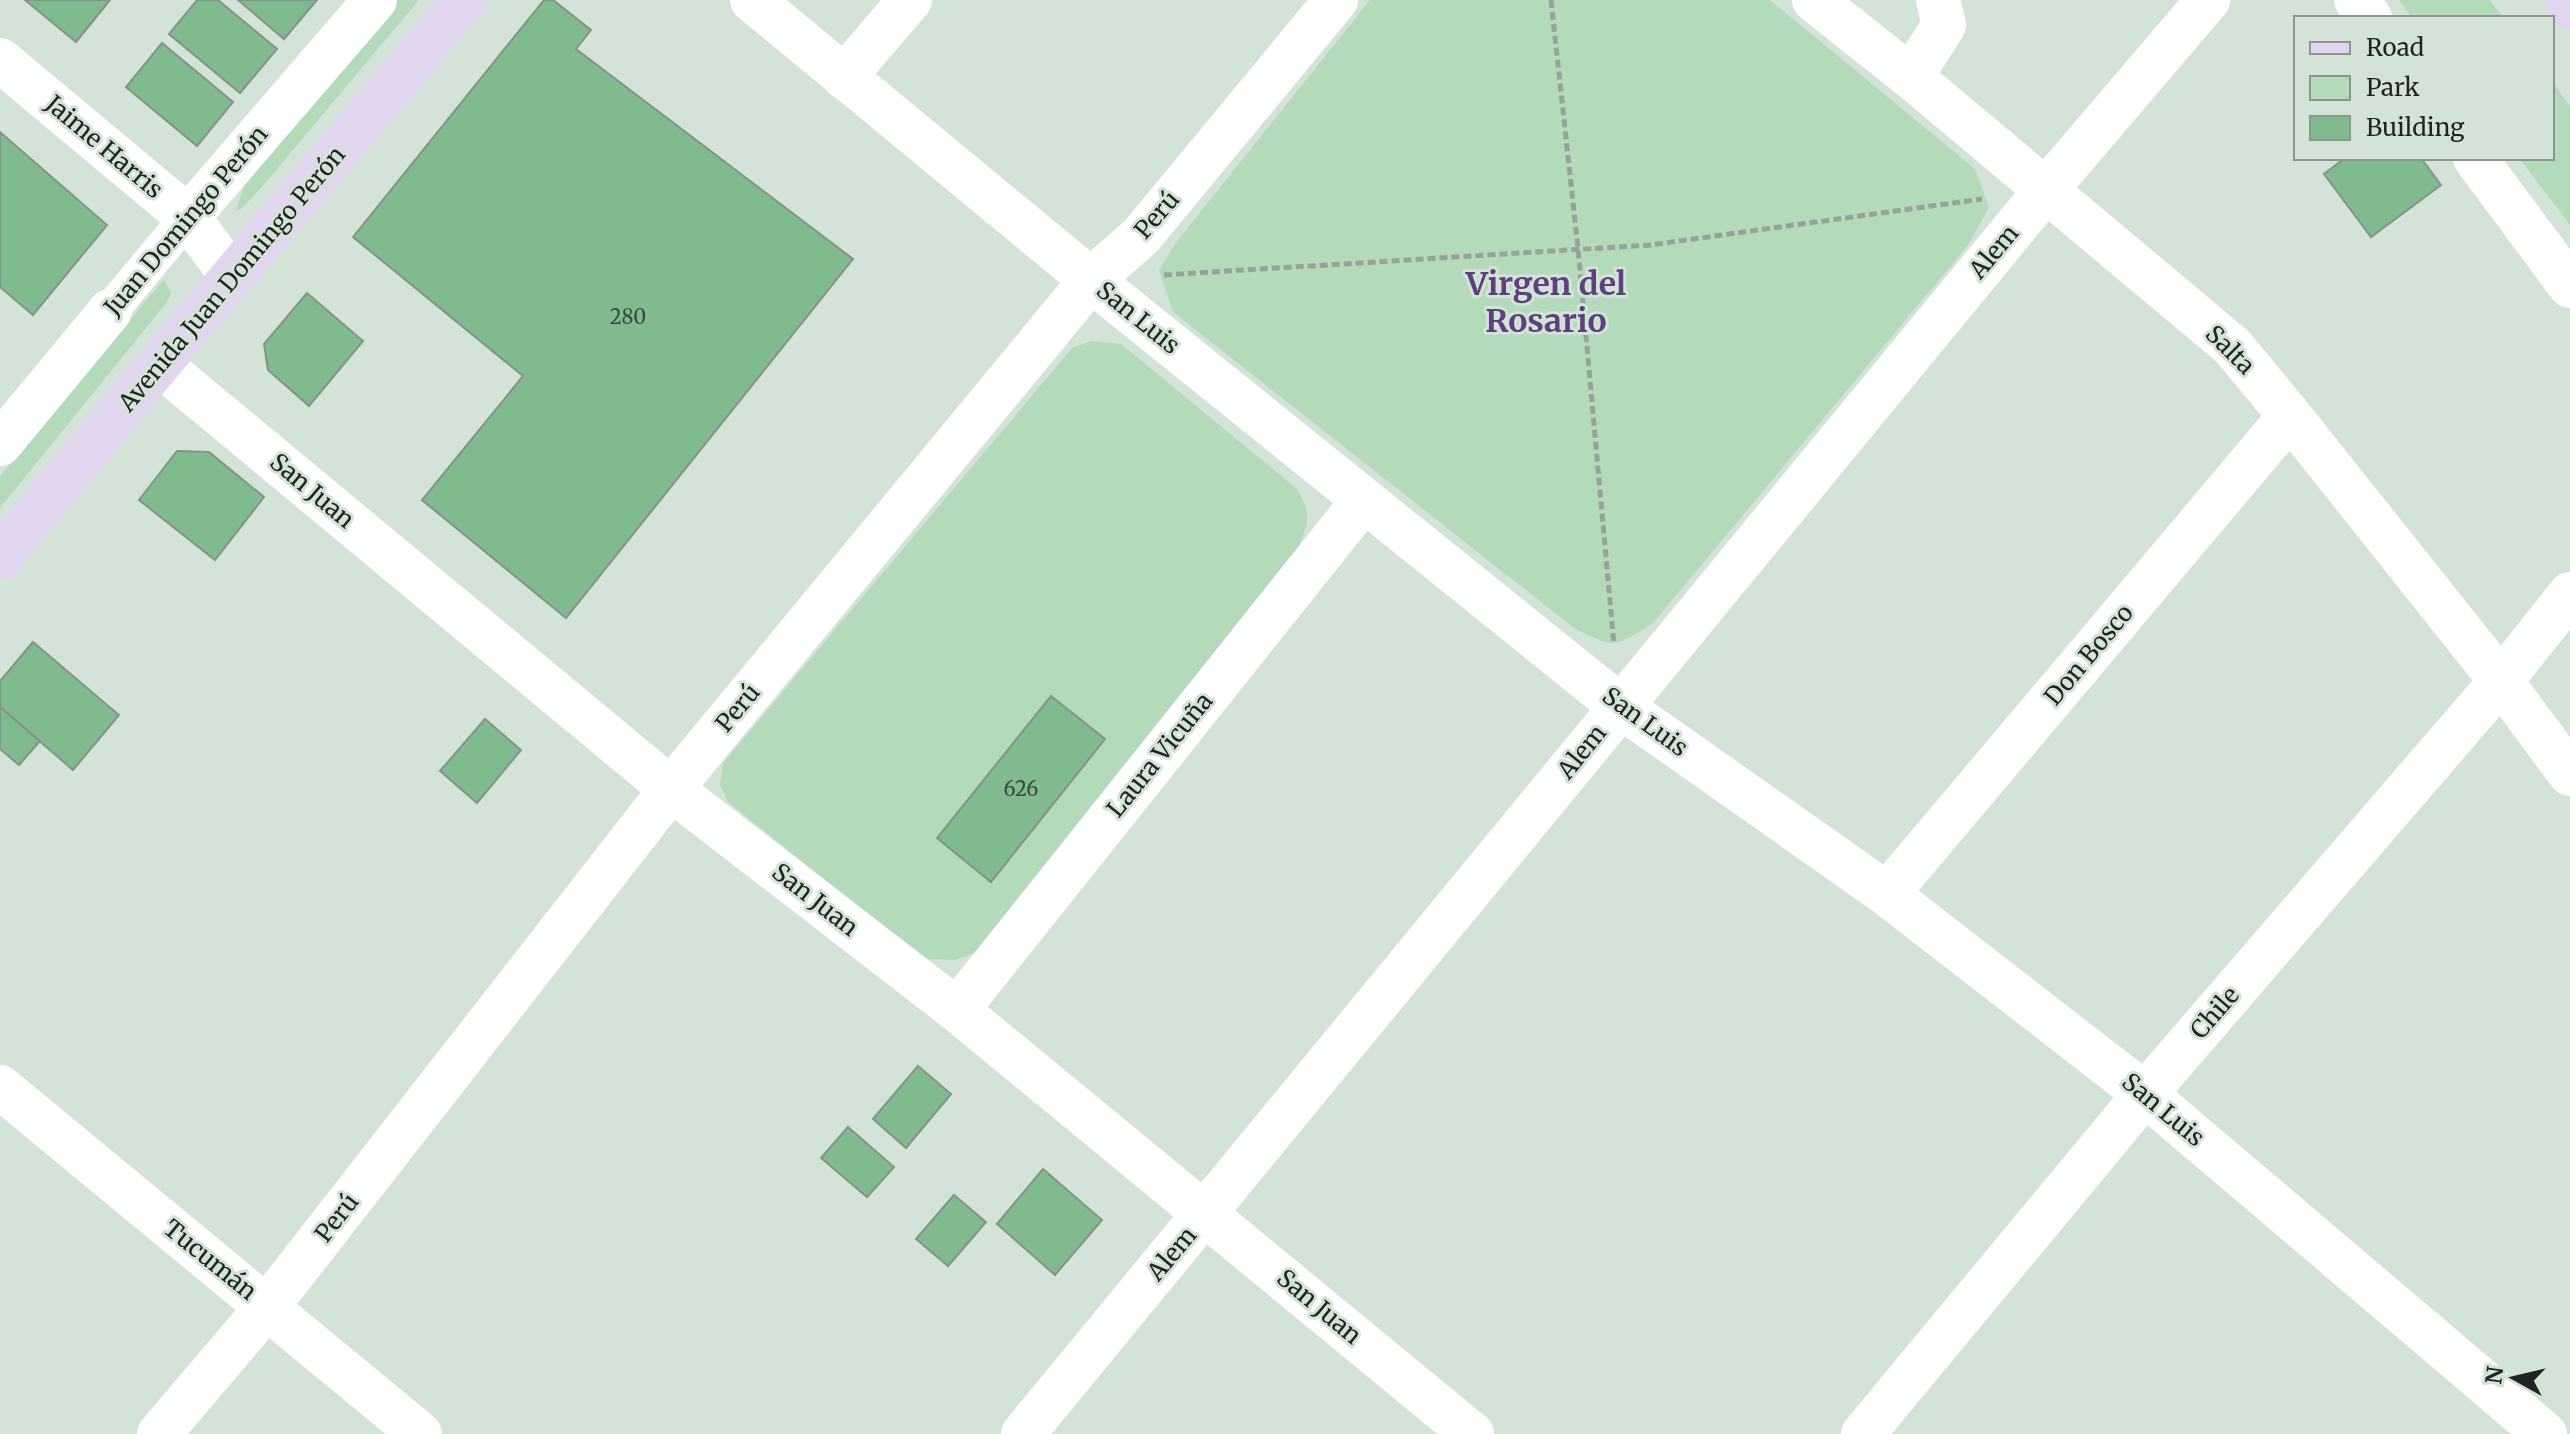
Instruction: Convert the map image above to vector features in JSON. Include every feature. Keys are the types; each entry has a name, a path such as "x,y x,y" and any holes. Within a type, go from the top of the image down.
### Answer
{"main road":[{"name":"Avenida Juan Domingo Perón","path":"0,558 465,0"},
{"path":"2565,0 2570,7"}],"street":[{"name":"Juan Domingo Perón","path":"0,444 188,217 375,0"},
{"name":"San Luis","path":"752,0 1091,280 1620,706 1887,894 2145,1094 2545,1434"},
{"path":"844,77 910,0"},
{"name":"Perú","path":"159,1434 267,1307 671,789 1091,280 1141,236 1336,0"},
{"name":"Salta","path":"1814,0 1911,77 2232,346 2501,681 2570,774"},
{"path":"1911,77 1944,25 1938,0"},
{"name":"Alem","path":"1023,1434 2045,191 2208,0"},
{"path":"2356,0 2368,16"},
{"name":"Jaime Harris","path":"0,60 188,217 232,276"},
{"path":"2476,160 2570,286"},
{"name":"San Juan","path":"159,364 671,789 957,1010 1472,1434"},
{"name":"Don Bosco","path":"1887,894 2290,416"},
{"name":"Laura Vicuña","path":"957,1010 1363,501"},
{"name":"Chile","path":"1863,1434 2145,1094 2501,681 2570,594"},
{"name":"Tucumán","path":"0,1087 420,1434"}],"path":[{"path":"1551,0 1578,248 1620,706"},
{"path":"1091,280 1650,245 2045,191"}],"green space":[{"path":"394,0 419,0 261,188 236,211 245,183"},
{"path":"1370,0 1770,0 1975,169 1989,207 1969,244 1653,623 1622,641 1598,640 1574,628 1173,312 1159,270 1178,240"},
{"path":"2399,0 2490,0 2502,16 2411,16"},
{"path":"2554,85 2570,106 2570,225 2521,160 2554,160"},
{"path":"164,279 171,294 167,302 0,508 0,476"},
{"path":"1091,341 1121,344 1296,488 1307,511 1305,530 1299,547 977,952 955,960 924,959 728,802 720,785 723,763 1072,348"}],"building":[{"path":"25,0 110,0 76,42"},
{"path":"197,0 218,0 277,49 240,93 169,34"},
{"path":"238,0 317,0 284,39"},
{"path":"544,0 553,0 591,30 576,49 853,259 566,618 422,500 523,376 353,237"},
{"path":"162,43 233,102 197,146 126,87"},
{"path":"0,132 107,225 33,315 0,287"},
{"path":"2342,160 2422,160 2441,185 2371,237 2324,174"},
{"path":"307,293 363,341 309,406 268,370 264,344"},
{"path":"177,451 209,452 264,497 215,560 139,500"},
{"path":"33,642 119,715 73,770 0,707 0,681"},
{"path":"1051,696 1105,739 991,882 937,838"},
{"path":"0,707 40,741 19,765 0,749"},
{"path":"485,719 521,750 477,803 440,771"},
{"path":"918,1066 951,1094 906,1148 873,1119"},
{"path":"848,1127 894,1167 867,1197 821,1158"},
{"path":"1043,1169 1102,1220 1055,1275 997,1224"},
{"path":"954,1195 986,1222 948,1266 916,1239"}],"district":[{"name":"Virgen del Rosario","path":"1546,302"}]}
